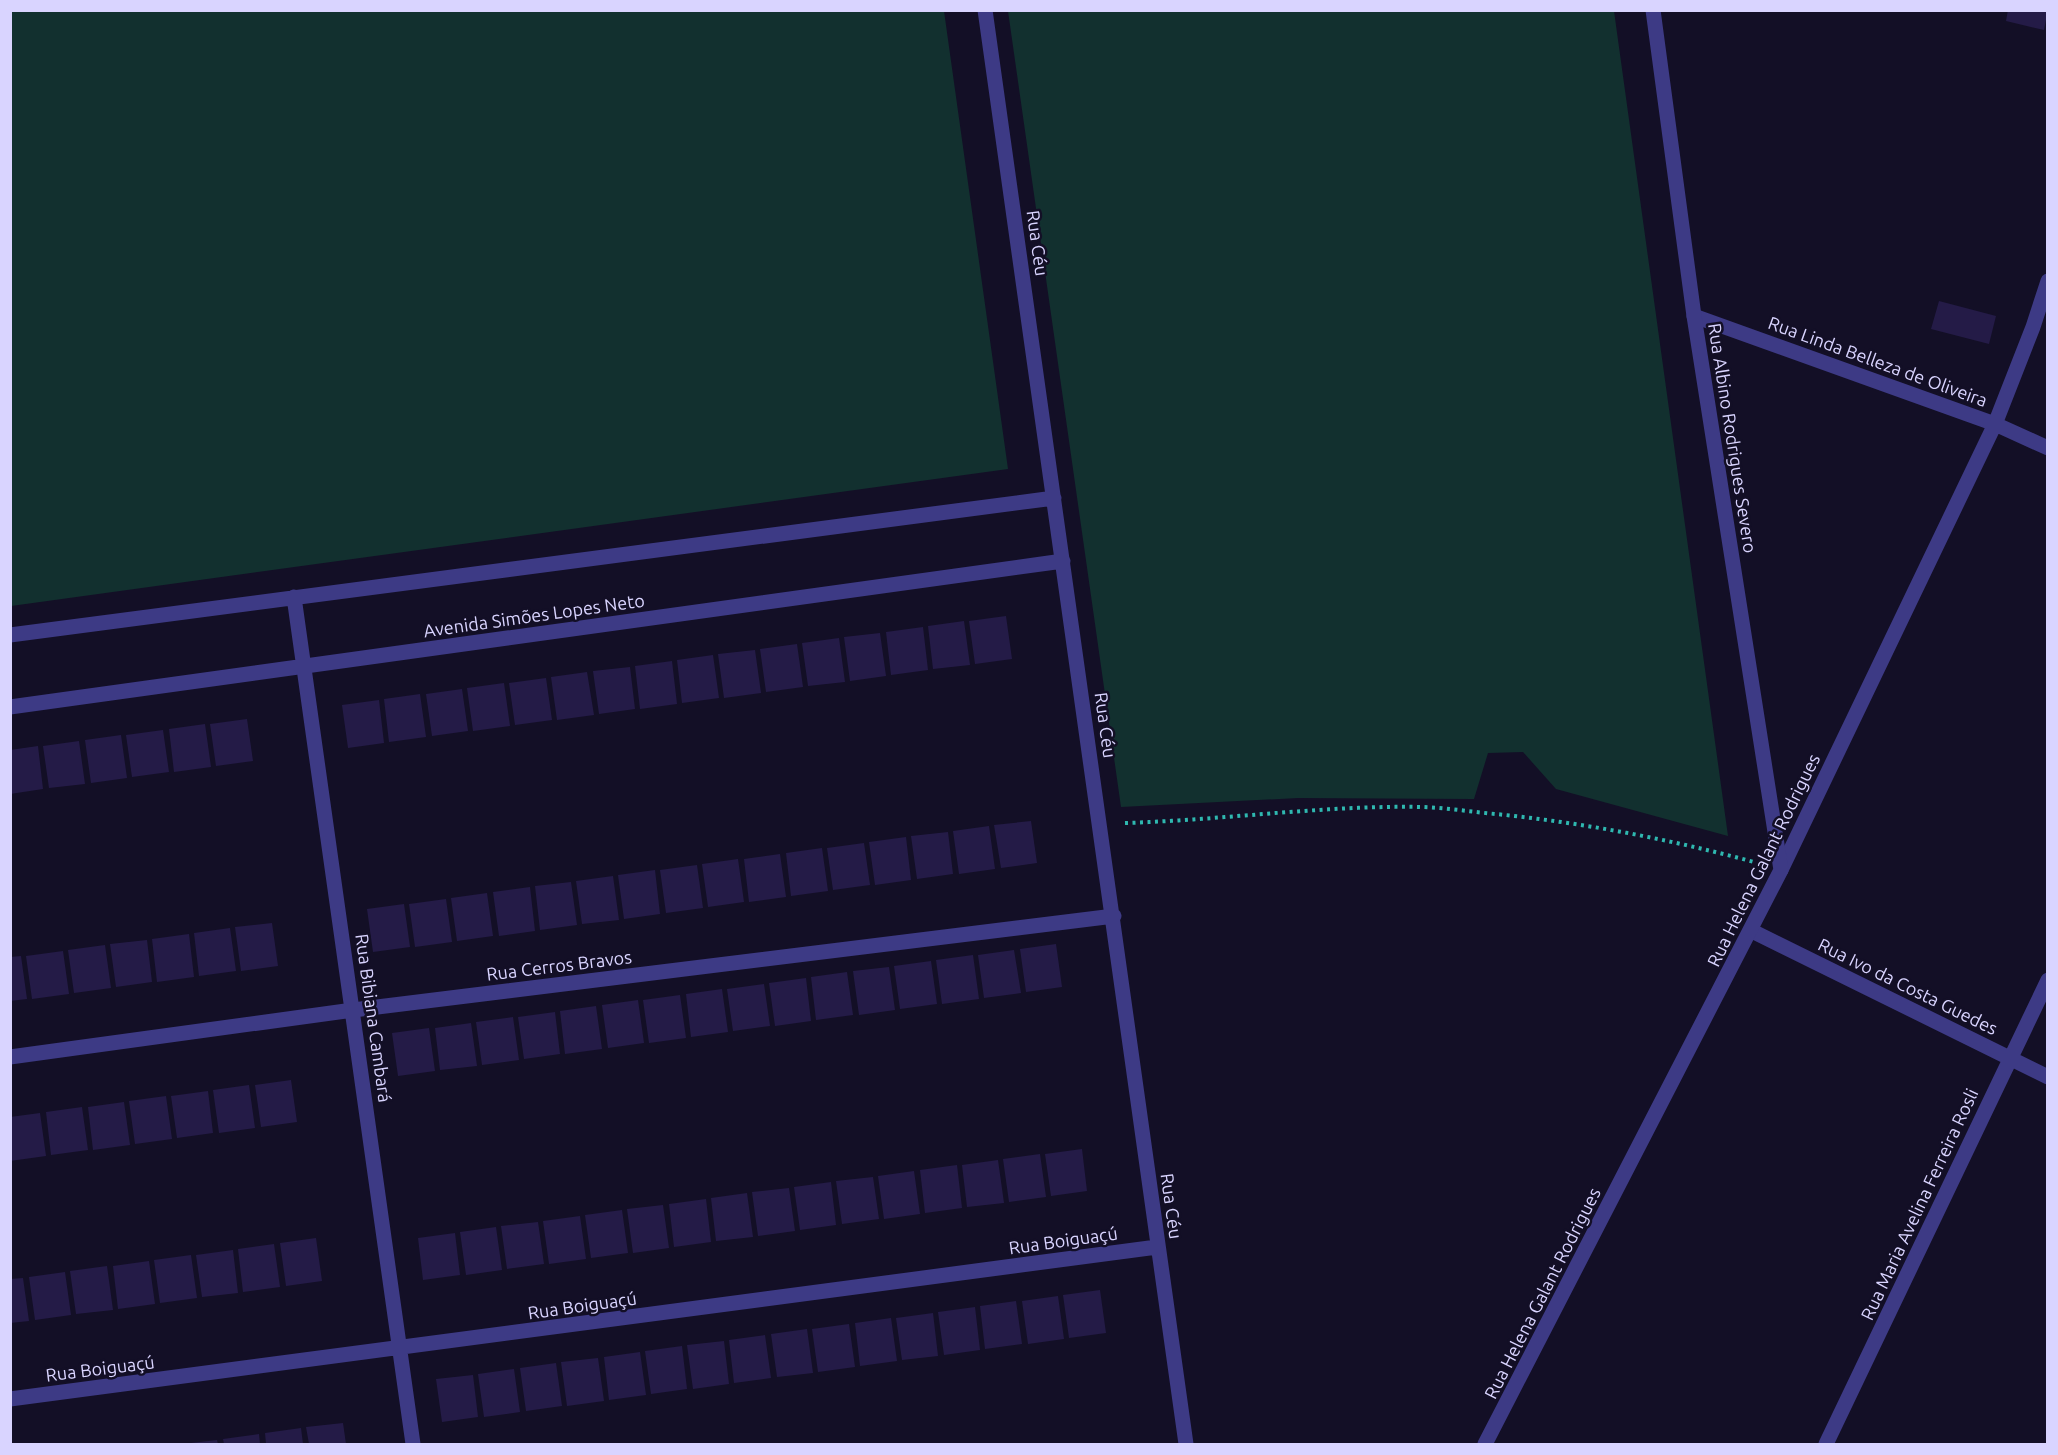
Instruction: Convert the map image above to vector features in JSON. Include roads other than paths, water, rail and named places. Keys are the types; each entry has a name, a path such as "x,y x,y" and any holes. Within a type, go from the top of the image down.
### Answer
{"street":[{"name":"Rua Céu","path":"986,10 1186,1444"},
{"name":"Rua Albino Rodrigues Severo","path":"1653,10 1694,316 1781,870"},
{"name":"Rua Helena Galant Rodrigues","path":"1485,1444 1752,931 1995,424 2033,327 2048,281"},
{"name":"Rua Linda Belleza de Oliveira","path":"1694,316 1995,424 2048,448"},
{"path":"10,635 1054,498"},
{"name":"Avenida Simões Lopes Neto","path":"10,707 1063,561"},
{"name":"Rua Bibiana Cambará","path":"294,597 413,1444"},
{"name":"Rua Cerros Bravos","path":"10,1057 353,1010 1114,915"},
{"name":"Rua Ivo da Costa Guedes","path":"1752,931 2048,1077"},
{"name":"Rua Maria Avelina Ferreira Rosli","path":"1826,1444 2048,980"},
{"name":"Rua Boiguaçú","path":"10,1399 400,1349 1158,1246"}]}
